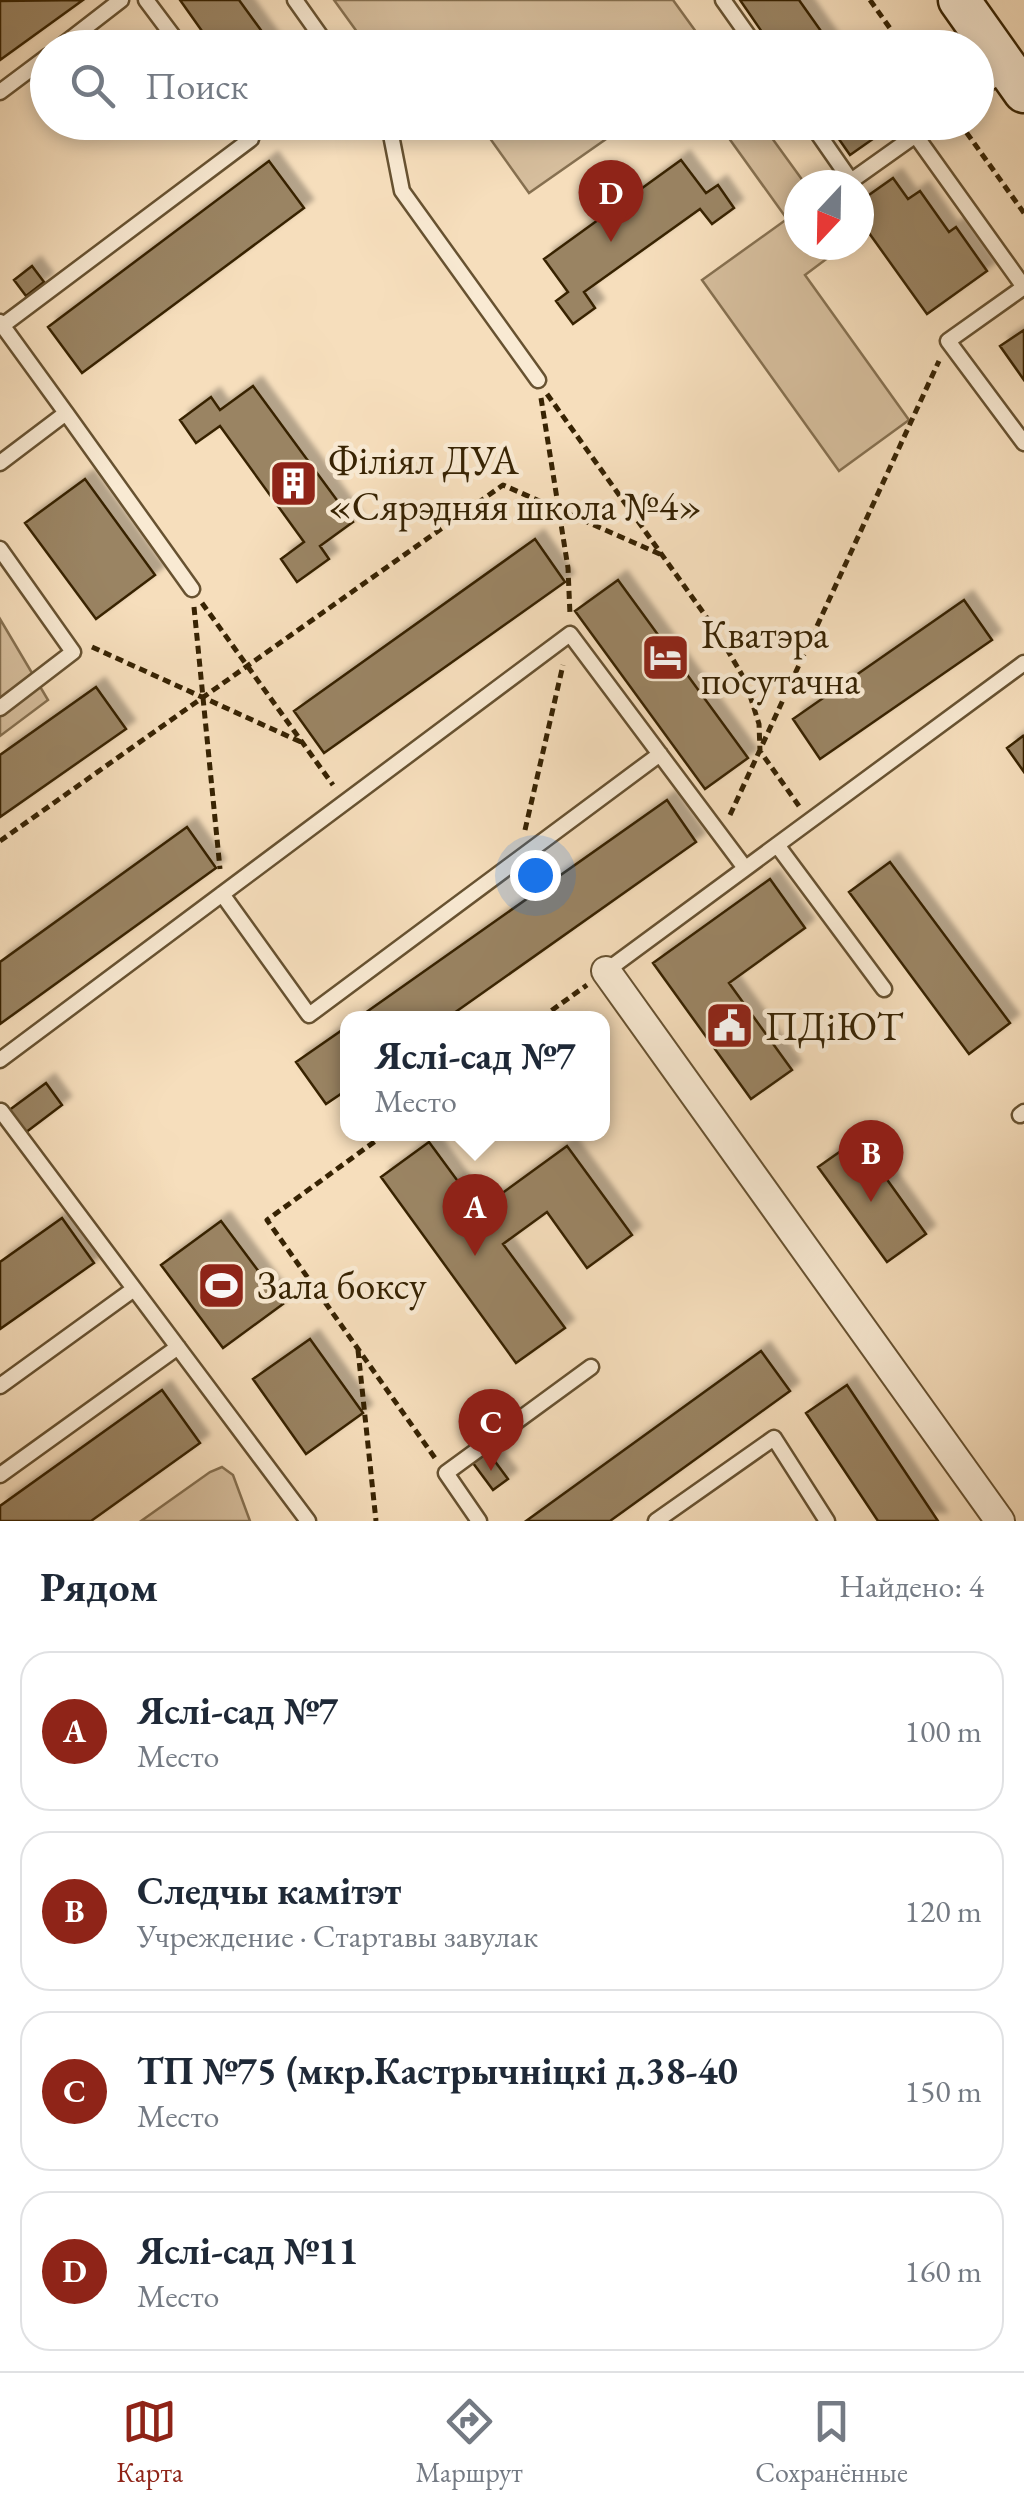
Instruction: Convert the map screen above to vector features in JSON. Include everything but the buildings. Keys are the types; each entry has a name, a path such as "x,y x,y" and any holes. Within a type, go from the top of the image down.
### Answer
{"main road":[{"path":"959,0 975,30"}],"street":[{"path":"606,971 1000,1521"}],"lane":[{"path":"82,30 121,0"},
{"path":"146,0 168,30"},
{"path":"294,0 315,30"},
{"path":"723,0 744,30"},
{"path":"0,92 30,70"},
{"path":"192,589 1,324 250,140"},
{"path":"392,140 402,191 538,380"},
{"path":"823,140 852,182 910,140"},
{"path":"919,140 1024,287 948,340 1024,443"},
{"path":"0,463 66,413"},
{"path":"0,549 73,652 0,708"},
{"path":"0,1060 570,634 745,868"},
{"path":"606,971 1022,667"},
{"path":"222,894 309,1015 660,754"},
{"path":"777,845 884,989"},
{"path":"0,1110 308,1521"},
{"path":"0,1386 134,1289"},
{"path":"0,1475 178,1347"},
{"path":"480,1521 446,1473 591,1367"},
{"path":"656,1521 774,1438 828,1521"}],"path":[{"path":"870,0 891,30"},
{"path":"971,140 1024,213"},
{"path":"720,836 948,340"},
{"path":"538,380 715,629 745,680 759,724 760,750 810,821"},
{"path":"0,841 503,485 662,554"},
{"path":"192,589 345,802"},
{"path":"192,589 222,894"},
{"path":"58,631 303,743"},
{"path":"552,1011 606,971"},
{"path":"375,1141 268,1220 446,1473"},
{"path":"358,1348 376,1521"}],"shaded area":[{"path":"334,0 673,0 695,30 356,30"},
{"path":"491,140 605,140 529,193"},
{"path":"730,140 773,140 795,170 784,170 784,215"},
{"path":"784,221 784,260 825,260 805,275 909,420 839,471 702,280"},
{"path":"0,619 48,700 0,736"},
{"path":"222,1467 233,1475 250,1521 141,1521 210,1472"}],"place":[{"name":"Яслі-сад №11","path":"611,242"},
{"name":"Філіял ДУА «Сярэдняя школа №4»","path":"293,483"},
{"name":"Кватэра посутачна","path":"666,657"},
{"name":"ПДіЮТ","path":"730,1026"},
{"name":"Следчы камітэт","path":"871,1202"},
{"name":"Яслі-сад №7","path":"475,1256"},
{"name":"Зала боксу","path":"222,1285"},
{"name":"ТП №75 (мкр.Кастрычніцкі д.38-40","path":"491,1471"}]}
